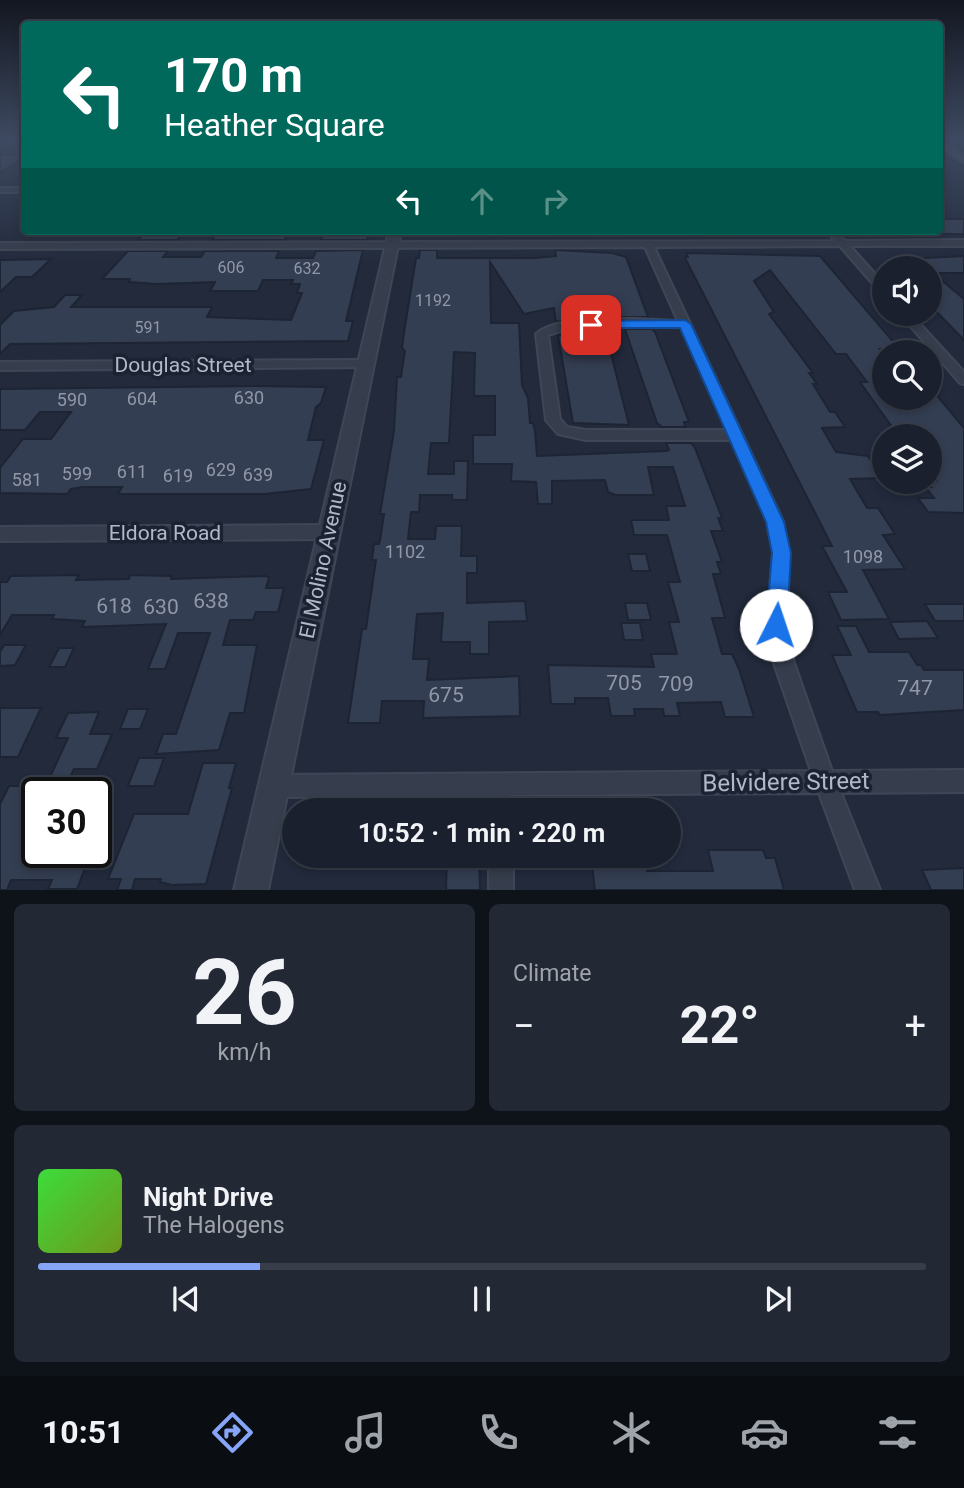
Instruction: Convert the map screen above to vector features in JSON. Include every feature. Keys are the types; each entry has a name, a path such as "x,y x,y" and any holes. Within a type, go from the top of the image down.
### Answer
{"street":[{"path":"0,190 21,190"},
{"path":"835,235 872,277"},
{"path":"0,246 394,238 648,244 964,243"},
{"name":"El Molino Avenue","path":"251,890 394,238"},
{"path":"648,244 775,522 781,553 776,625 784,663 868,890"},
{"path":"685,324 565,325 545,330 542,334 552,420 563,430 586,435 733,435"},
{"path":"916,326 964,380"},
{"name":"Douglas Street","path":"0,366 366,364"},
{"name":"Eldora Road","path":"0,534 330,532"},
{"name":"Belvidere Street","path":"273,786 964,781"},
{"path":"499,784 499,798"},
{"path":"500,868 501,890"}],"building":[{"path":"943,219 964,219 964,234 943,234"},
{"path":"143,235 181,235 177,240 138,240"},
{"path":"215,235 287,235 285,240 212,240"},
{"path":"323,235 368,235 367,240 321,240"},
{"path":"363,250 346,321 353,321 348,341 10,344 0,354 0,325 14,311 54,307 65,295 82,295 71,307 212,307 207,317 291,320 302,293 297,293 300,284 291,284 293,280 263,280 258,291 210,291 215,282 156,284 129,282 130,279 102,279 128,251 168,251 163,257 201,257 205,251 279,251 276,258 313,258 316,251"},
{"path":"420,250 437,250 437,258 535,258 556,256 555,250 612,253 626,257 648,317 583,317 556,322 554,308 524,314 490,262 491,323 519,323 522,385 528,398 530,423 533,423 535,431 537,456 666,451 669,450 666,443 691,443 695,448 722,518 718,518 723,531 711,531 722,562 717,562 721,574 713,574 725,618 712,618 722,654 732,654 739,669 754,717 725,717 721,702 677,703 680,716 664,716 663,709 634,709 635,716 611,716 608,698 575,698 575,704 551,704 548,665 654,667 651,654 677,654 669,622 679,622 668,582 680,582 667,535 634,535 631,520 669,520 666,506 685,506 673,467 648,467 654,495 615,495 608,492 605,480 552,481 552,504 538,504 536,482 511,481 512,464 473,464 473,435 495,435 495,396 474,396 475,353 454,352 449,443 431,443 428,474 454,474 454,461 468,461 467,500 452,500 452,495 420,495 419,512 411,512 408,539 435,539 436,526 462,526 461,556 477,556 477,573 467,573 467,603 525,601 527,621 489,622 489,654 470,654 470,642 441,642 443,613 417,614 413,659 429,659 427,680 519,676 520,716 423,718 424,701 382,701 380,723 348,723 362,629 366,629 376,560 372,560 374,544 379,544 384,514 380,514 394,431 397,377 401,377 405,351 402,348 404,333 416,258 419,258"},
{"path":"686,253 820,256 872,317 872,326 879,326 891,340 872,340 872,399 860,382 867,382 846,354 836,354 770,270 754,281 774,312 769,314 813,373 809,373 817,384 813,384 830,412 835,412 845,427 822,428 836,452 868,456 872,462 872,478 850,479 867,508 878,508 895,534 883,535 905,569 863,570 889,619 841,620 828,592 847,592 822,546 832,546 685,258 688,257"},
{"path":"964,256 964,273 942,273 942,257"},
{"path":"51,259 32,277 16,277 0,292 0,260"},
{"path":"942,281 964,299 964,340 942,317"},
{"path":"625,329 652,329 655,332 689,422 684,422 685,427 662,427 657,423"},
{"path":"605,330 629,425 573,423 558,335"},
{"path":"326,387 321,403 316,407 308,440 324,440 311,489 265,494 118,494 122,487 83,487 71,489 67,494 0,493 0,468 23,439 51,439 71,412 40,412 25,430 0,430 0,389"},
{"path":"942,402 964,428 964,513 928,512 918,498 934,498 931,494 942,494 942,424 890,424 880,410 942,410"},
{"path":"628,554 646,554 650,571 632,571"},
{"path":"79,575 76,580 129,579 130,575 172,576 171,579 266,576 269,578 266,588 284,588 278,612 256,612 253,620 230,620 223,645 257,645 244,713 230,713 219,750 156,754 163,734 176,734 210,633 178,633 165,669 148,669 166,624 82,627 85,621 52,619 54,615 12,615 0,635 0,582 7,582 11,576"},
{"path":"625,603 647,603 651,620 628,620"},
{"path":"925,604 964,604 964,621 935,621"},
{"path":"927,621 938,638 899,639 890,622"},
{"path":"621,623 640,623 643,640 624,640"},
{"path":"837,626 856,626 869,652 909,652 917,665 921,665 924,670 964,670 964,710 880,715 878,712 857,712 832,655 851,655"},
{"path":"4,645 26,645 15,665 0,666 0,652"},
{"path":"59,648 74,648 65,667 49,667"},
{"path":"0,708 41,708 18,757 0,757"},
{"path":"128,709 148,709 140,729 120,729"},
{"path":"99,712 90,734 112,734 97,769 74,769 70,777 50,777 68,738 56,738 68,713"},
{"path":"139,758 164,758 154,786 128,786"},
{"path":"203,763 236,763 229,788 232,788 206,884 172,885 160,882 161,879 135,879 132,890 117,890 121,879 108,879 134,814 188,814"},
{"path":"9,786 21,786 21,868 85,868 77,889 48,889 52,880 11,880 7,890 0,890 0,804"},
{"path":"708,850 763,850 766,858 775,858 784,890 595,890 592,868 646,868 647,871 713,871"},
{"path":"447,868 479,868 480,890 446,890"},
{"path":"964,868 964,890 931,890 922,870"}],"route":[{"path":"591,325 685,324 733,435 775,522 781,553 776,625"}]}
